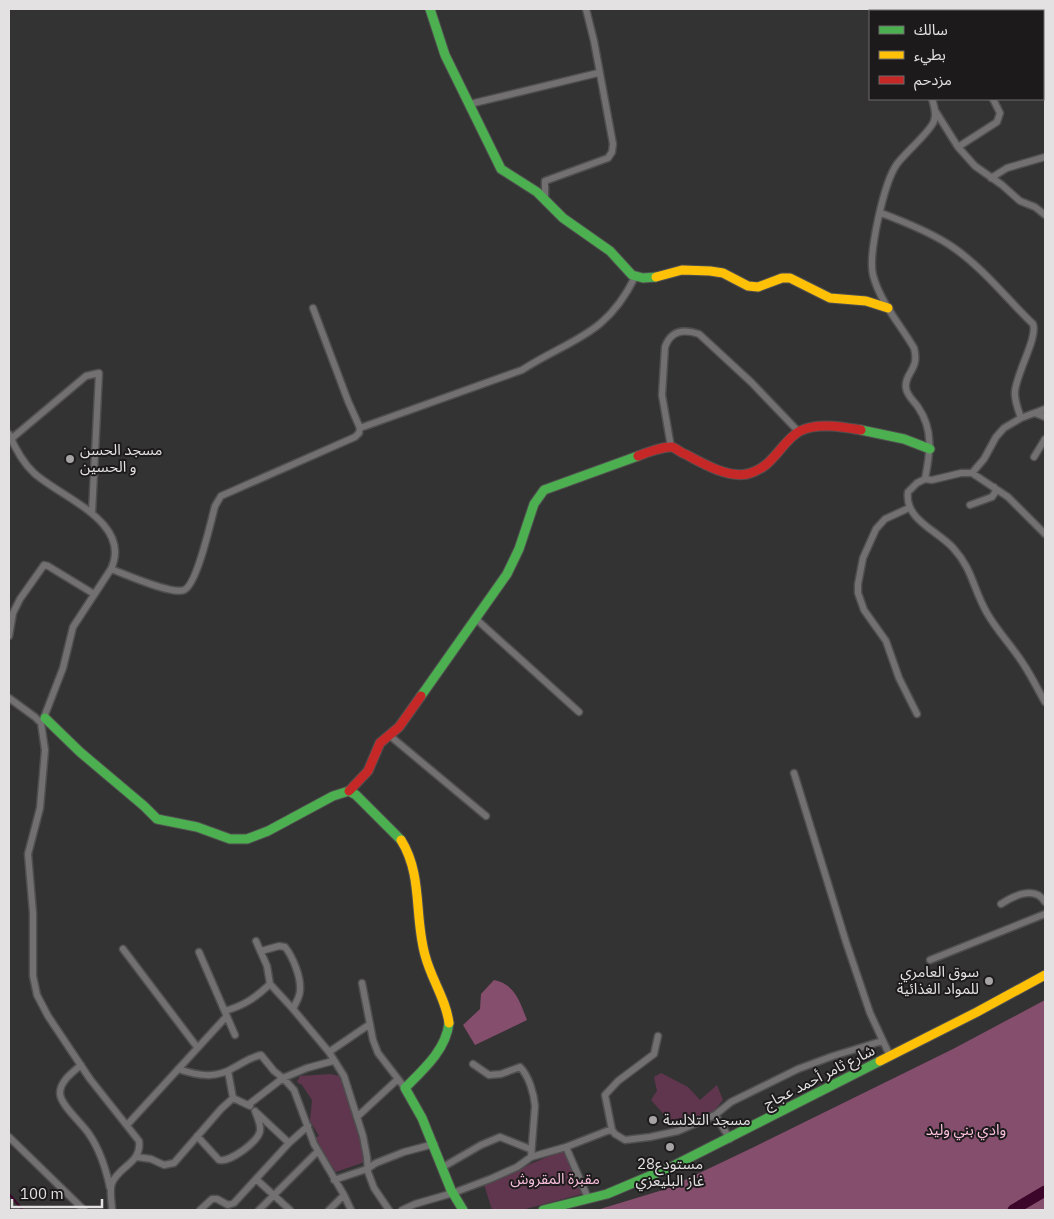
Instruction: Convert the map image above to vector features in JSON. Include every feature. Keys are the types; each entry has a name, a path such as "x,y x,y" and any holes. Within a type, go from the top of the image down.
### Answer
{"street":[{"path":"430,9 445,55 501,169 510,176 523,181 545,198 580,231 611,251 625,270 635,277 652,278 677,270 688,270 721,273 746,285 759,287 784,277 790,278 830,298 866,301 888,308"},
{"path":"545,198 545,181 608,158 612,152 613,144 598,73 594,41 586,9"},
{"path":"470,104 598,73"},
{"path":"932,100 936,111 958,148 975,166 1002,185 1020,201 1035,206 1045,215"},
{"path":"958,148 998,122 1000,113 994,100"},
{"path":"926,479 930,439 923,415 907,394 906,388 908,378 915,364 914,348 888,308 876,281 872,265 875,237 890,179 896,165 933,124 936,111"},
{"path":"933,124 943,124"},
{"path":"991,178 1008,168 1045,157"},
{"path":"881,213 929,234 954,248 1033,324 1034,336 1022,365 1015,393 1021,418"},
{"path":"360,428 522,370 584,337 608,318 629,290 635,277"},
{"path":"111,569 172,591 185,590 191,585 196,574 215,506 221,496 355,438 360,434 360,428 348,401 314,308"},
{"path":"671,447 662,395 664,354 667,340 680,331 700,334 752,382 798,432"},
{"path":"92,514 100,373 86,376 10,437 24,461 34,472 103,523 115,547 114,561 111,569 73,627 63,668 43,721 45,750 40,808 28,854 32,913 33,976 41,1005 81,1065 139,1141 140,1147 137,1157 116,1175 111,1189"},
{"path":"972,473 984,459 996,437 1004,428 1021,418 1045,409"},
{"path":"1035,413 1045,416"},
{"path":"9,698 43,721 157,819 198,827 230,839 247,839 268,831 333,796 349,791 368,771 378,747 399,727 494,594 516,557 534,503 538,495 544,490 643,454 671,447 699,461 744,475 768,463 798,432 808,427 864,430 912,440 930,449"},
{"path":"1034,457 1045,439"},
{"path":"1045,534 1008,497 972,473 961,473 932,480 926,479 916,483 907,495 909,508 921,521 944,539 961,558 970,572 981,603 989,618 1024,665 1045,702"},
{"path":"970,505 992,497 996,491 994,487"},
{"path":"909,508 885,519 876,529 863,558 858,593 864,610 886,641 899,678 917,714"},
{"path":"9,636 13,613 20,599 44,565 94,594"},
{"path":"476,620 579,712"},
{"path":"389,735 486,816"},
{"path":"794,773 870,1013 890,1056"},
{"path":"349,791 361,800 400,838 409,853 417,894 420,938 424,954 444,1000 447,1012 449,1025 446,1039 425,1068 406,1088"},
{"path":"1001,904 1023,893 1034,893 1042,897 1045,902"},
{"path":"930,960 1045,914"},
{"path":"256,941 267,966 270,984 329,1052 346,1082 367,1153 367,1169 374,1188 389,1210"},
{"path":"261,951 279,946 285,948 290,953 300,984 299,997 293,1009"},
{"path":"123,948 197,1048"},
{"path":"199,952 235,1035"},
{"name":"شارع ثامر أحمد عجاج","path":"542,1210 607,1194 672,1167 730,1139 1045,975"},
{"path":"362,983 378,1053 406,1088 418,1109 453,1193 463,1210"},
{"path":"127,1125 226,1014 255,998 270,984"},
{"path":"329,1052 370,1024"},
{"path":"658,1036 654,1054 618,1081 605,1095 612,1130 614,1134 625,1140 678,1131 715,1115 732,1102 798,1069 882,1041"},
{"path":"178,1069 204,1076 215,1076 228,1071 246,1060 261,1055 274,1072 283,1078 294,1090 311,1136 351,1210"},
{"path":"248,1105 283,1078 307,1068 333,1061"},
{"path":"473,1064 489,1075 501,1074 520,1067 524,1071 535,1100 530,1157"},
{"path":"81,1065 61,1086 60,1094 62,1101 89,1133 95,1144 107,1173 111,1189 112,1210"},
{"path":"228,1071 233,1098"},
{"path":"357,1117 398,1079"},
{"path":"137,1157 151,1159 164,1165 174,1163 233,1098"},
{"path":"233,1098 248,1105 290,1143"},
{"path":"197,1136 219,1160 227,1160 249,1146 260,1133 255,1111"},
{"path":"715,1115 730,1139"},
{"path":"200,1210 214,1198 228,1205 232,1204 308,1126"},
{"path":"402,1210 453,1193 517,1167 530,1157 566,1147 612,1130"},
{"path":"9,1137 84,1210"},
{"path":"443,1167 481,1144 500,1137 530,1149"},
{"path":"334,1180 367,1169 376,1163 404,1152 434,1144"},
{"path":"566,1147 588,1198"},
{"path":"259,1210 318,1150"},
{"path":"256,1179 290,1210"},
{"path":"328,1210 344,1195"}],"green space":[{"path":"494,980 507,985 512,990 519,1000 527,1020 475,1045 463,1025 480,1009 481,994"},
{"name":"وادي بني وليد","path":"1045,1000 1045,1210 597,1210 666,1189 953,1049"},
{"path":"661,1073 688,1087 700,1100 717,1085 723,1100 714,1111 680,1124 668,1119 651,1100 657,1091 654,1077"},
{"path":"331,1074 339,1076 349,1096 359,1128 365,1162 336,1172 316,1142 315,1138 319,1136 310,1121 312,1100 302,1085 297,1082 300,1076"},
{"name":"مقبرة المقروش","path":"563,1150 571,1159 585,1193 522,1210 492,1210 484,1184"}],"waterway":[{"name":"وادي بني وليد","path":"1013,1210 1045,1191"},
{"path":"9,1194 23,1210"}],"traffic: fast":[{"path":"430,9 445,55 501,169 537,192 563,218 610,251 632,275 643,278 656,277"},
{"path":"861,430 904,439 930,449"},
{"path":"421,696 507,574 519,549 534,504 544,490 638,456"},
{"path":"45,718 80,752 157,819 197,827 230,839 247,839 268,831 333,796 349,791 356,795 401,840"},
{"path":"449,1023 439,1051 405,1088 422,1118 451,1190 463,1210"},
{"path":"543,1210 607,1194 671,1167 880,1061"}],"traffic: slow":[{"path":"656,277 682,270 710,271 723,273 748,286 758,287 782,278 790,278 830,298 866,301 888,308"},
{"path":"401,840 408,853 415,881 425,955 445,1006 449,1023"},
{"path":"880,1061 1045,975"}],"traffic: jam":[{"path":"638,456 672,447 715,469 739,475 756,471 764,466 793,435 807,428 830,426 861,430"},
{"path":"349,791 368,771 380,743 399,727 421,696"}],"place":[{"name":"مسجد الحسن و الحسين","path":"70,459"},
{"name":"سوق العامري للمواد الغذائية","path":"989,981"},
{"name":"مسجد التلالسة","path":"653,1120"},
{"name":"28مستودع غاز البليعزي","path":"670,1147"}]}
